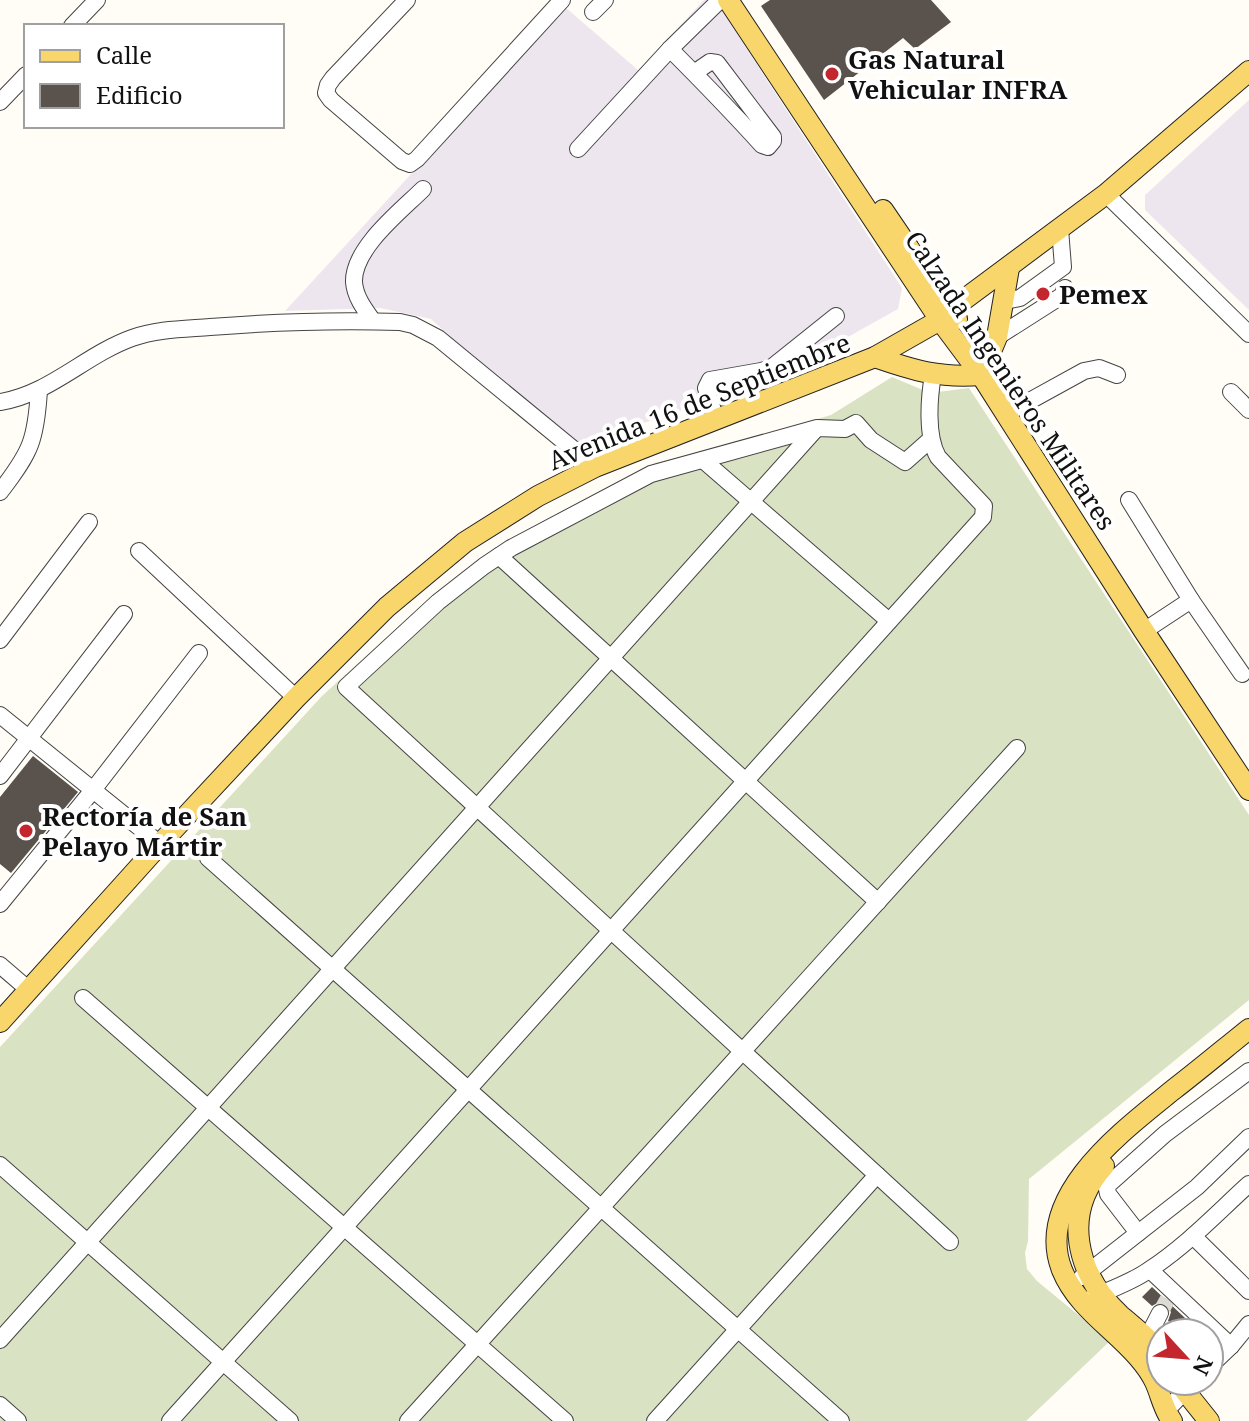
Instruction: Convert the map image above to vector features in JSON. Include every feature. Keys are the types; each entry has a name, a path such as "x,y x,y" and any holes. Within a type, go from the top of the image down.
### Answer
{"main road":[{"name":"Calzada Ingenieros Militares","path":"728,0 984,369 1249,790"},
{"name":"Calzada Ingenieros Militares","path":"742,0 945,315"},
{"name":"Avenida 16 de Septiembre","path":"0,1022 296,698 387,607 465,542 538,496 595,467 875,357 945,315 1106,194 1249,71"},
{"path":"875,357 933,375 953,377 984,369 1012,299 1009,268"},
{"name":"Calzada Ingenieros Militares","path":"1148,628 1249,773"},
{"path":"1145,1363 1082,1302 1061,1268 1057,1251 1058,1230 1064,1207 1076,1183 1127,1127 1249,1029"},
{"path":"1145,1337 1102,1294 1081,1257 1078,1233 1084,1198 1100,1170 1122,1147 1249,1042"},
{"path":"1194,1397 1209,1421"}],"street":[{"path":"74,24 97,0"},
{"path":"407,0 333,78 326,93 402,161 410,164 562,0"},
{"path":"578,149 720,0"},
{"path":"670,49 762,145 768,147 773,141 771,134 717,63 710,62 694,73"},
{"path":"0,102 24,77"},
{"path":"373,321 357,297 354,281 357,265 377,234 423,189"},
{"path":"1106,194 1249,334"},
{"path":"997,337 1063,295 1060,229"},
{"path":"1019,324 1012,299 1064,276"},
{"path":"716,420 706,388 710,380 771,368 836,316"},
{"path":"0,402 39,390 117,345 157,332 249,324 400,322 427,330 595,467"},
{"path":"1010,412 1084,371 1099,368 1117,375"},
{"path":"170,1421 983,517 984,506 938,457 931,439 930,393 933,375"},
{"path":"0,492 19,468 34,439 39,390"},
{"path":"1231,392 1249,410"},
{"path":"931,439 905,462 871,440 856,423 845,429 817,428 651,474 499,556 438,602 346,687 950,1242"},
{"path":"0,1340 817,428"},
{"path":"703,460 889,621"},
{"path":"1129,500 1191,600 1242,674"},
{"path":"0,640 89,522"},
{"path":"139,551 296,698"},
{"path":"499,556 878,902"},
{"path":"1148,628 1191,600"},
{"path":"0,776 124,614"},
{"path":"0,904 199,653"},
{"path":"0,715 160,844"},
{"path":"408,1421 1017,748"},
{"path":"208,858 841,1421"},
{"path":"0,965 29,990"},
{"path":"83,998 565,1421"},
{"path":"1138,1233 1108,1194 1109,1184 1165,1134 1249,1071"},
{"path":"1070,1285 1197,1187 1249,1137"},
{"path":"0,1165 290,1421"},
{"path":"655,1421 877,1175"},
{"path":"1082,1302 1150,1270 1193,1236 1249,1184"},
{"path":"1193,1236 1249,1291"},
{"path":"1150,1270 1231,1346"},
{"path":"1159,1317 1160,1313"},
{"path":"1225,1352 1249,1324"},
{"path":"1137,1357 1145,1351"},
{"path":"1169,1416 1179,1397"},
{"path":"0,1405 18,1421"}],"shaded area":[{"path":"704,0 715,0 902,288 898,309 771,380 641,424 582,448 531,411 431,319 380,308 285,311 565,7 638,70"},
{"path":"1249,100 1249,310 1145,210 1145,195"}],"green space":[{"path":"892,377 930,393 969,388 1249,815 1249,1000 1029,1179 1027,1269 1037,1281 1110,1341 1026,1421 0,1421 0,1047 322,696 412,614 504,542 655,463 831,415"}],"building":[{"name":"Gas Natural Vehicular INFRA","path":"770,0 931,0 951,22 915,49 903,38 824,100 761,6"},
{"name":"Rectoría de San Pelayo Mártir","path":"33,756 78,792 11,873 0,864 0,797"},
{"path":"1152,1287 1184,1317 1169,1317 1171,1312 1166,1304 1159,1302 1152,1306 1142,1297"}],"tunnel":[{"path":"1160,1313 1171,1293"}],"place":[{"name":"Gas Natural Vehicular INFRA","path":"832,74"},
{"name":"Pemex","path":"1043,294"},
{"name":"Rectoría de San Pelayo Mártir","path":"26,831"}]}
